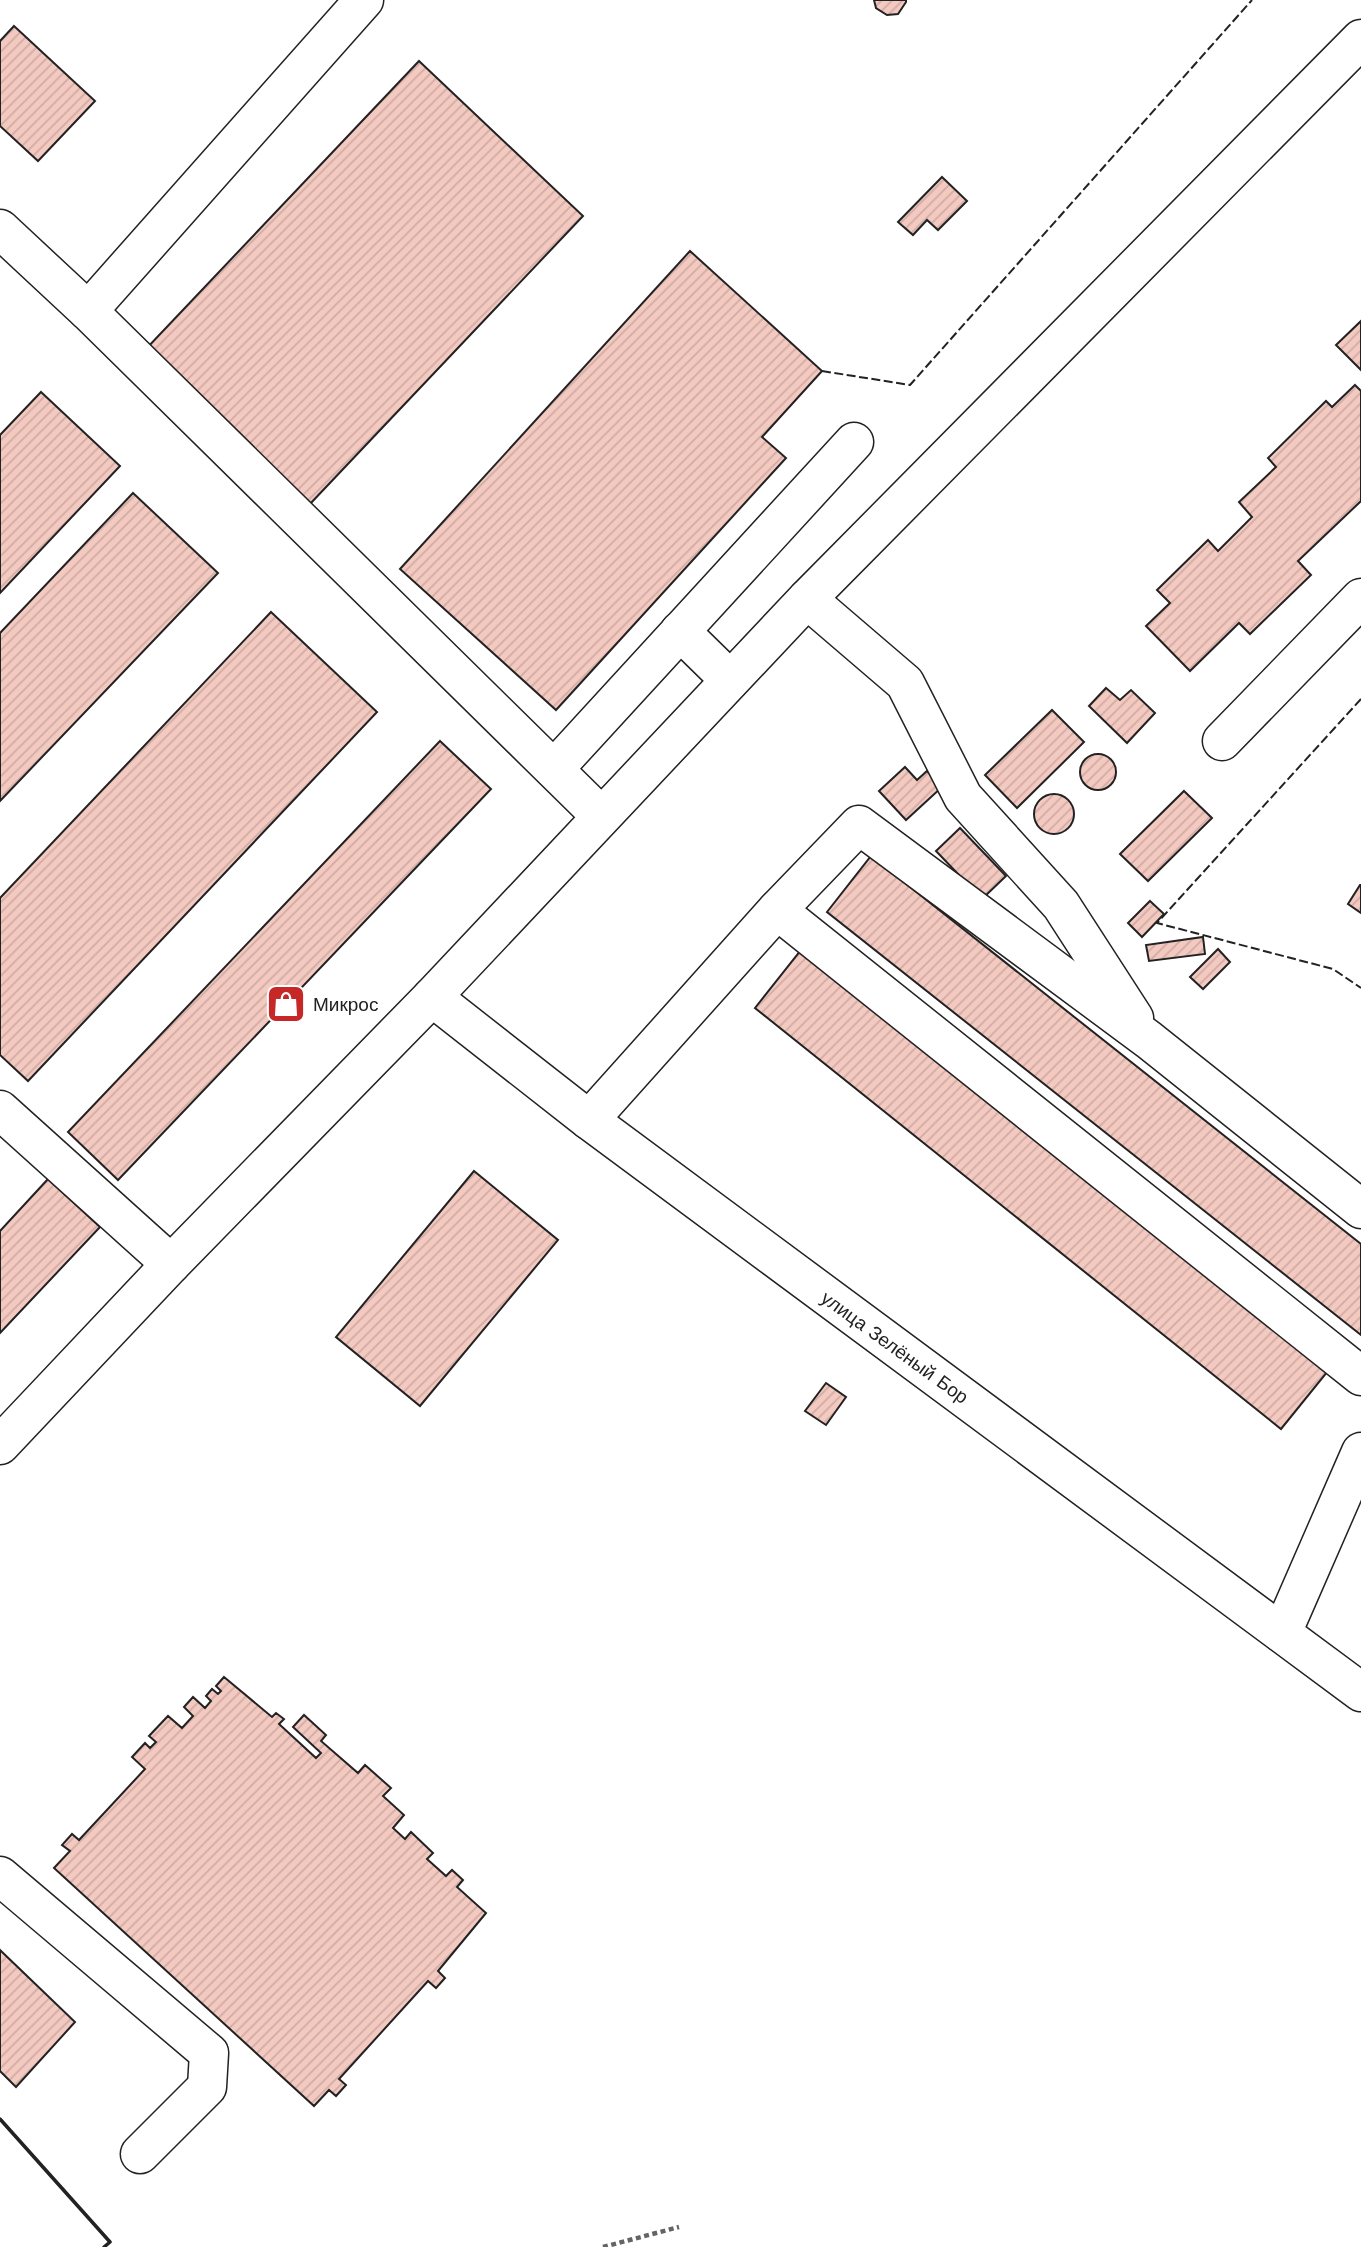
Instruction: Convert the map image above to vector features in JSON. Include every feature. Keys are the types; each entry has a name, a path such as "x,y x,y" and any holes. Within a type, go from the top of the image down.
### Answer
{"street":[{"path":"89,311 365,0"},
{"path":"0,1445 432,997 807,598 1361,39"},
{"path":"0,229 89,311 601,816"},
{"path":"554,769 854,442"},
{"path":"807,598 905,683 963,797 1061,905 1149,1040"},
{"path":"1222,741 1361,598"},
{"path":"680,631 730,680"},
{"path":"589,1120 777,910 859,825 1149,1040 1361,1209"},
{"path":"777,910 1361,1376"},
{"name":"улица Зелёный Бор","path":"432,997 589,1120 1361,1692"},
{"path":"0,1110 172,1264"},
{"path":"1282,1633 1361,1452"},
{"path":"0,1876 209,2053 207,2087 140,2154"}],"path":[{"path":"603,2247 679,2227"}],"building":[{"path":"874,0 906,2 898,14 887,15 876,8"},
{"path":"14,26 95,101 38,161 0,126 0,41"},
{"path":"419,61 583,216 309,505 145,350"},
{"path":"942,177 967,201 938,230 927,220 913,235 898,222"},
{"path":"690,251 822,371 762,437 786,458 556,710 400,569"},
{"path":"1361,321 1361,370 1336,345"},
{"path":"1355,385 1361,391 1361,501 1298,561 1311,575 1250,634 1239,623 1190,671 1146,626 1170,603 1157,590 1208,540 1218,551 1252,517 1239,502 1276,467 1268,458 1326,401 1332,407"},
{"path":"41,392 120,466 0,593 0,435"},
{"path":"133,493 218,573 0,801 0,633"},
{"path":"271,612 377,712 28,1081 0,1055 0,898"},
{"path":"1106,688 1120,700 1131,690 1155,713 1127,743 1089,706"},
{"path":"1052,710 1084,742 1017,808 985,775"},
{"path":"440,741 491,789 118,1180 68,1132"},
{"path":"1098,754 1111,759 1116,772 1111,785 1098,790 1085,785 1080,772 1085,759"},
{"path":"905,767 917,780 927,771 942,787 906,820 879,791"},
{"path":"1184,791 1212,818 1148,881 1120,854"},
{"path":"1054,794 1068,800 1074,814 1068,828 1054,834 1040,828 1034,814 1040,800"},
{"path":"960,828 1006,876 982,899 936,851"},
{"path":"871,856 1361,1244 1361,1335 827,912"},
{"path":"1361,885 1361,913 1348,904"},
{"path":"1150,901 1164,914 1142,937 1128,923"},
{"path":"1203,937 1205,954 1149,961 1146,945"},
{"path":"1218,949 1230,962 1203,989 1190,977"},
{"path":"801,950 1328,1371 1281,1429 755,1008"},
{"path":"474,1171 558,1240 420,1406 336,1337"},
{"path":"48,1179 100,1227 0,1333 0,1231"},
{"path":"826,1383 846,1397 826,1425 805,1411"},
{"path":"224,1677 272,1717 276,1713 284,1719 279,1724 316,1758 321,1753 293,1727 304,1715 326,1735 321,1741 358,1773 365,1765 391,1788 383,1796 404,1815 393,1828 405,1839 411,1832 433,1853 427,1859 446,1876 452,1870 463,1880 457,1887 486,1913 438,1971 445,1978 436,1988 428,1981 339,2079 346,2085 336,2096 329,2090 314,2106 54,1868 70,1851 62,1845 72,1834 79,1840 145,1769 132,1757 145,1743 150,1748 156,1742 149,1736 168,1716 182,1728 193,1716 184,1707 193,1697 205,1708 211,1701 206,1696 212,1689 218,1694 221,1691 216,1686"},
{"path":"0,1950 75,2022 16,2087 0,2071"}],"fence":[{"path":"822,371 910,385 1252,0"},
{"path":"1361,699 1157,923 1333,969 1361,988"}],"wall":[{"path":"0,2119 110,2242 104,2247"}],"place":[{"name":"Микрос","path":"286,1004"}]}
